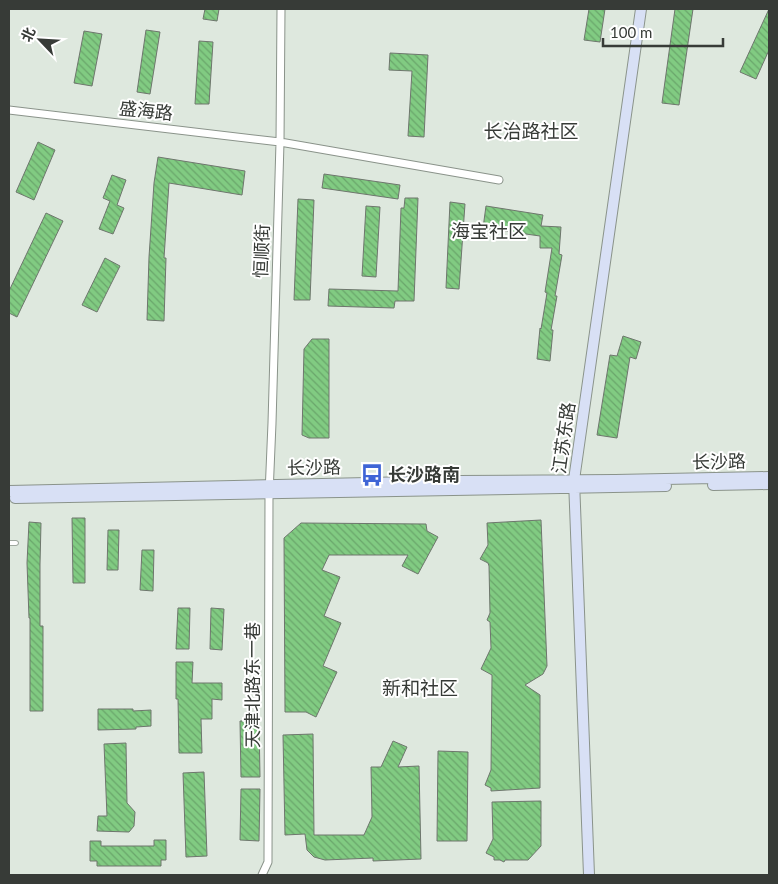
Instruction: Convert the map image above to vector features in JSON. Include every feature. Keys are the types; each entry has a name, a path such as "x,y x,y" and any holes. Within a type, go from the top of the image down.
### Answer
{"street":[{"name":"恒顺街","path":"269,490 280,142 281,9"},
{"name":"江苏东路","path":"589,875 574,484 641,9"},
{"name":"盛海路","path":"9,110 280,142 499,180"},
{"name":"长沙路","path":"9,498 269,490 574,484 769,477"},
{"name":"长沙路","path":"574,484 769,484"},
{"name":"长沙路","path":"9,492 269,490"},
{"name":"天津北路东一巷","path":"262,875 268,862 269,490"}],"lane":[{"path":"9,543 16,543"}],"building":[{"path":"205,9 219,9 217,21 203,19"},
{"path":"589,9 605,9 600,42 584,40"},
{"path":"675,9 693,9 679,105 662,103"},
{"path":"769,9 769,50 756,79 740,72"},
{"path":"146,30 160,32 150,94 137,92"},
{"path":"84,31 102,34 92,86 74,83"},
{"path":"199,41 213,42 209,104 195,104"},
{"path":"390,53 428,55 424,137 408,136 412,71 389,70"},
{"path":"38,142 55,150 34,200 16,192"},
{"path":"158,157 245,171 242,195 169,183 164,258 166,258 164,321 147,320 149,257 154,183"},
{"path":"324,174 400,185 398,199 322,188"},
{"path":"112,175 126,180 117,205 124,208 113,234 99,229 110,201 103,198"},
{"path":"405,198 418,198 414,301 395,301 394,308 328,306 329,289 398,291 401,208 404,208"},
{"path":"298,199 314,200 310,300 294,300"},
{"path":"450,202 465,204 459,289 446,288"},
{"path":"366,206 380,207 376,277 362,276"},
{"path":"486,206 543,215 541,226 561,227 559,254 562,255 551,330 553,330 550,361 537,359 552,248 540,248 540,236 483,228"},
{"path":"46,213 63,221 17,317 9,313 9,291"},
{"path":"105,258 120,266 97,312 82,305"},
{"path":"623,336 641,342 636,359 630,357 617,438 597,435 610,355 617,356"},
{"path":"312,339 329,339 329,438 309,438 302,435 304,349"},
{"path":"72,518 85,518 85,583 73,583"},
{"path":"541,520 547,666 543,674 525,685 540,695 540,788 491,791 491,788 485,785 491,770 492,675 481,669 491,648 490,622 487,620 490,613 489,566 488,563 480,559 488,545 487,523"},
{"path":"29,522 41,523 40,626 43,626 43,711 30,711 30,618 27,563"},
{"path":"301,523 426,524 427,531 438,537 418,574 402,566 408,555 329,555 322,570 340,577 324,616 341,623 323,666 337,672 316,717 306,712 285,712 284,538"},
{"path":"108,530 119,530 118,570 107,570"},
{"path":"142,550 154,550 153,591 140,590"},
{"path":"178,608 190,608 189,649 176,649"},
{"path":"211,608 224,609 222,650 210,649"},
{"path":"176,662 193,662 192,683 222,683 222,700 212,699 212,719 201,719 202,753 179,753"},
{"path":"98,709 151,710 151,726 136,727 136,729 98,730"},
{"path":"259,720 260,777 241,777 240,721"},
{"path":"313,734 314,835 364,835 372,817 371,767 381,767 393,741 407,747 398,767 419,766 421,859 325,860 314,857 307,850 305,834 285,835 283,735"},
{"path":"126,743 127,803 135,812 134,826 129,832 97,831 98,816 107,816 104,744"},
{"path":"438,751 468,752 467,841 437,841"},
{"path":"204,772 207,856 186,857 183,773"},
{"path":"241,789 260,789 259,841 240,840"},
{"path":"541,801 541,846 528,860 505,860 504,862 494,860 494,857 486,853 493,839 492,802"},
{"path":"154,840 166,840 166,860 161,860 161,866 97,866 97,861 90,861 90,841 101,841 101,846 154,846"}],"place":[{"name":"长沙路南","path":"372,475"}],"district":[{"name":"长治路社区","path":"531,131"},
{"name":"海宝社区","path":"489,231"},
{"name":"新和社区","path":"420,688"}]}
